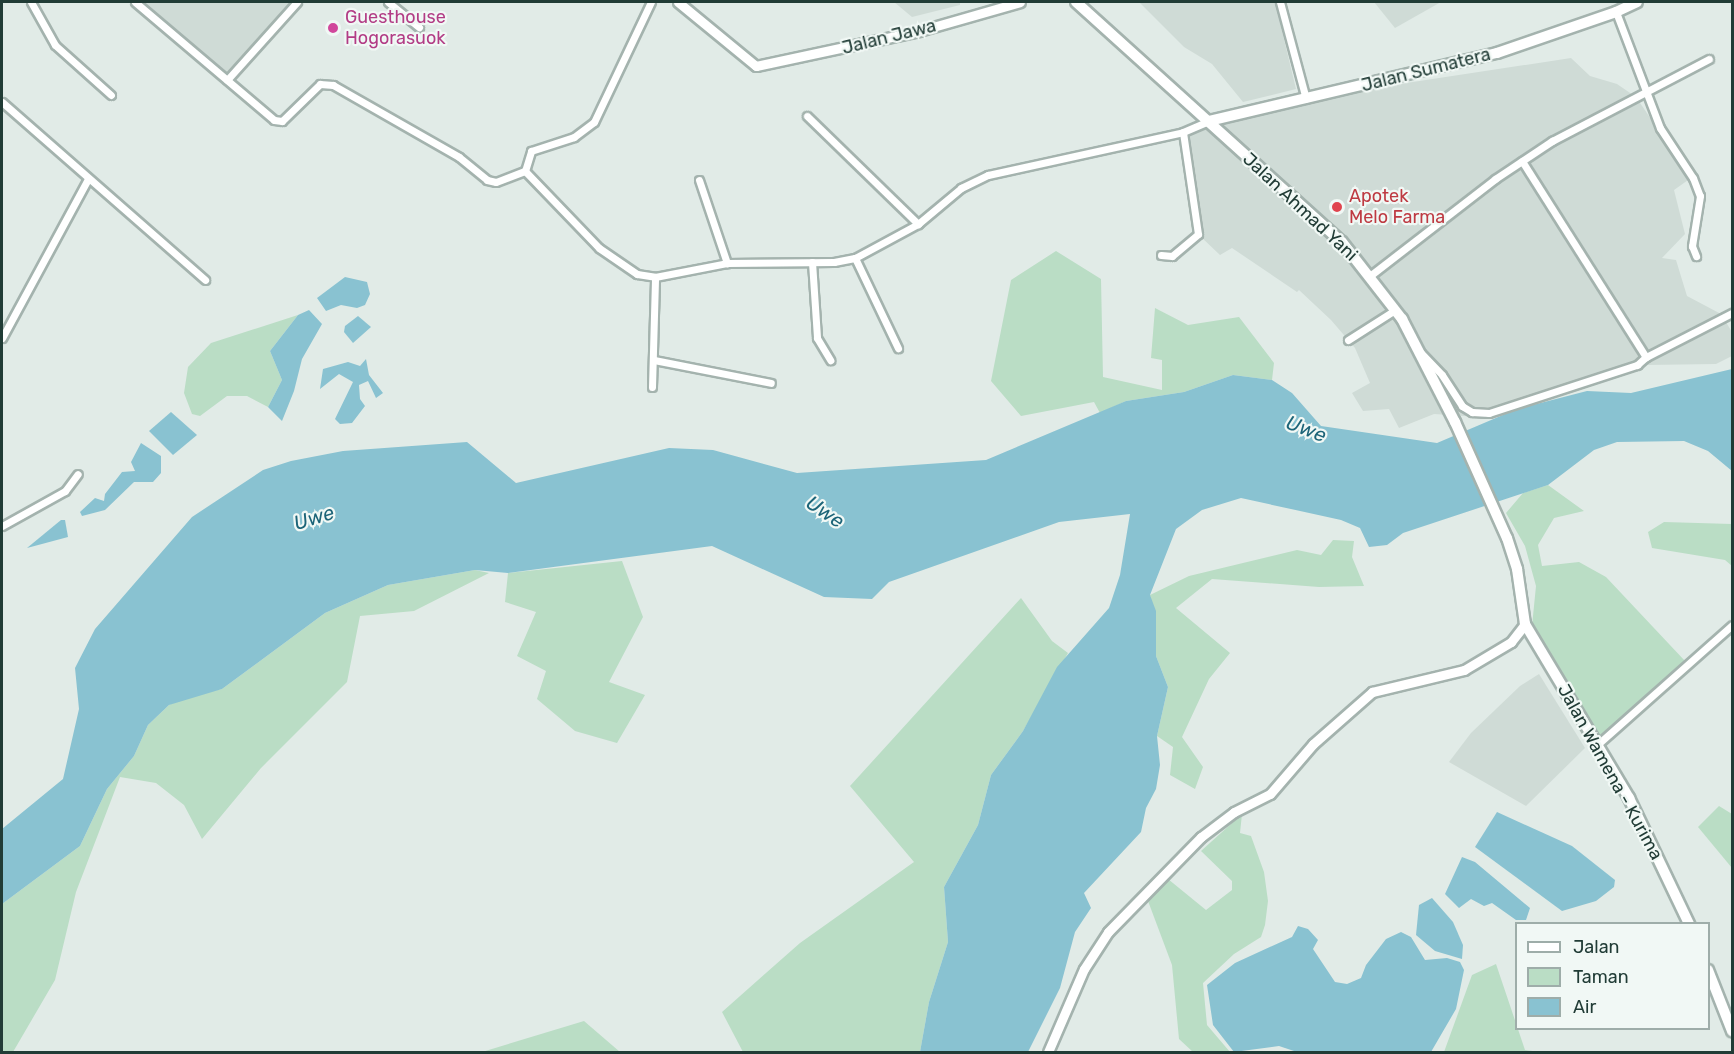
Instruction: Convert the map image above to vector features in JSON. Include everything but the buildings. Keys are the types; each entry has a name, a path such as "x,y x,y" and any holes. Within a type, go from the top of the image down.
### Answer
{"main road":[{"name":"Jalan Ahmad Yani","path":"1076,2 1342,242 1371,275 1421,353 1507,538 1517,569 1525,624"},
{"name":"Jalan Sumatera","path":"1209,121 1497,53 1616,12 1637,2"},
{"name":"Jalan Wamena - Kurima","path":"1525,624 1598,744 1653,845 1688,922"},
{"path":"1710,975 1732,1031"}],"street":[{"path":"31,2 55,45 111,95"},
{"path":"135,2 274,120 282,121 320,84 333,85 459,157 487,180 496,182 525,171"},
{"path":"227,80 297,2"},
{"path":"388,2 419,27"},
{"path":"525,171 531,152 574,137 594,122 651,2"},
{"name":"Jalan Jawa","path":"683,3 756,66 919,31 1020,2"},
{"path":"1280,2 1306,99"},
{"path":"1616,12 1660,128 1693,178 1700,196 1692,246 1696,256"},
{"path":"1371,275 1522,161 1645,91 1709,59"},
{"path":"2,102 205,280"},
{"path":"807,116 918,224"},
{"path":"525,171 599,248 637,274 655,277 727,263 812,262 855,258 918,224 961,188 988,175 1183,132 1209,121"},
{"path":"1161,255 1172,256 1198,234 1183,132"},
{"path":"1522,161 1646,357"},
{"path":"2,338 88,179"},
{"path":"699,180 727,263"},
{"path":"855,258 898,348"},
{"path":"812,262 817,338 830,360"},
{"path":"652,387 655,277"},
{"path":"1348,339 1395,310"},
{"path":"1421,353 1438,369 1462,406 1472,412 1489,413 1637,365 1646,357 1732,313"},
{"path":"654,360 771,383"},
{"path":"2,526 65,491 78,474"},
{"path":"1048,1053 1084,969 1108,932 1201,837 1234,812 1270,794 1313,744 1372,692 1464,670 1519,636 1525,624"},
{"path":"1598,744 1732,625"}],"shaded area":[{"path":"145,2 290,2 226,74"},
{"path":"894,2 960,2 960,5 912,17"},
{"path":"1139,2 1275,2 1296,89 1243,102 1212,64 1184,47"},
{"path":"1374,2 1441,2 1395,28"},
{"path":"1571,58 1590,76 1617,84 1636,97 1691,178 1674,190 1685,234 1662,258 1676,260 1687,296 1721,314 1732,332 1732,356 1716,364 1646,365 1479,417 1434,414 1399,428 1389,409 1363,411 1352,393 1370,383 1355,348 1331,320 1299,290 1297,292 1232,248 1220,255 1200,236 1187,131 1334,94"},
{"path":"1539,674 1585,748 1526,806 1449,762 1471,733 1520,686"}],"green space":[{"path":"1056,251 1101,279 1103,377 1162,390 1162,360 1151,358 1155,308 1188,325 1239,317 1274,363 1272,380 1233,375 1184,392 1126,401 1100,413 1094,402 1021,416 991,381 1011,280"},
{"path":"298,315 270,351 282,380 268,407 247,396 227,396 200,416 192,414 184,393 188,367 211,343"},
{"path":"1548,485 1584,511 1554,518 1538,545 1542,566 1579,562 1606,577 1685,661 1599,740 1532,626 1536,586 1525,546 1506,513 1523,493"},
{"path":"1664,522 1732,524 1732,566 1725,560 1652,548 1648,532"},
{"path":"1333,540 1354,541 1352,557 1364,586 1319,587 1212,579 1176,608 1230,653 1209,679 1182,737 1203,767 1195,789 1170,775 1173,747 1157,736 1168,687 1156,656 1150,595 1189,576 1297,550 1321,555"},
{"path":"622,561 643,617 609,682 645,695 617,743 575,731 537,699 546,671 517,656 536,612 505,602 508,573"},
{"path":"475,570 489,573 414,611 360,616 347,682 261,768 202,839 184,805 156,783 120,777 76,892 55,980 13,1052 2,1052 2,904 80,846 107,789 134,756 148,725 169,705 184,697 222,689 325,613 388,585"},
{"path":"1021,598 1052,641 1068,653 1023,731 991,775 978,825 944,887 948,942 929,1002 920,1052 743,1052 722,1012 800,943 914,862 850,786"},
{"path":"1719,806 1732,814 1732,868 1698,827"},
{"path":"1242,814 1240,833 1251,836 1264,872 1268,901 1265,925 1261,937 1234,954 1203,983 1207,1025 1230,1052 1193,1052 1179,1039 1172,965 1148,901 1168,879 1206,910 1232,890 1232,881 1201,851"},
{"path":"1496,964 1515,1020 1515,1030 1518,1030 1525,1050 1540,1052 1444,1052 1472,975"},
{"path":"584,1021 620,1052 482,1052"}],"water":[{"path":"345,277 367,282 370,294 365,305 357,308 341,305 326,311 317,298"},
{"path":"309,310 322,324 302,359 294,391 282,421 268,407 282,380 270,351 298,315"},
{"path":"358,316 371,327 353,343 344,332 345,326"},
{"path":"366,359 369,375 383,393 376,398 368,381 359,385 360,399 365,406 352,423 340,424 335,419 353,382 339,374 320,389 323,369 348,362 360,366"},
{"name":"Uwe","path":"1732,369 1732,471 1708,451 1684,441 1617,442 1594,450 1548,485 1403,533 1387,545 1369,547 1360,528 1341,520 1241,498 1202,510 1176,529 1150,595 1156,611 1156,656 1168,687 1157,736 1160,765 1156,789 1146,808 1141,832 1084,893 1091,908 1075,932 1060,988 1028,1052 920,1052 929,1002 948,942 944,887 978,825 991,775 1023,731 1057,667 1109,608 1120,575 1130,514 1059,522 889,582 872,599 824,597 712,546 508,573 475,570 388,585 325,613 222,689 169,705 148,725 134,756 107,789 80,846 2,904 2,829 63,779 79,709 75,668 95,629 192,517 263,470 291,461 343,451 467,442 516,483 669,448 713,450 797,473 986,460 1126,401 1184,392 1233,375 1272,380 1292,393 1321,426 1437,443 1517,409 1587,391 1631,393"},
{"path":"171,412 197,435 173,455 149,431"},
{"path":"141,443 161,456 161,473 153,482 134,482 105,510 82,516 80,512 95,498 104,501 105,494 122,472 135,471 131,462"},
{"path":"61,520 65,520 68,537 27,548"},
{"path":"1497,812 1572,846 1615,880 1614,887 1596,901 1562,911 1475,847"},
{"path":"1462,857 1475,862 1530,908 1526,920 1516,920 1492,903 1484,906 1471,899 1459,908 1445,894"},
{"path":"1432,898 1453,922 1463,945 1462,959 1435,951 1416,935 1419,905"},
{"path":"1298,926 1308,929 1318,940 1313,949 1335,982 1347,984 1361,978 1366,965 1386,939 1401,932 1411,937 1425,960 1447,958 1460,962 1464,970 1456,1009 1431,1052 1297,1052 1279,1046 1234,1052 1213,1025 1207,985 1235,963 1292,937"}],"place":[{"name":"Guesthouse Hogorasuok","path":"333,28"},
{"name":"Apotek Melo Farma","path":"1337,207"}]}
